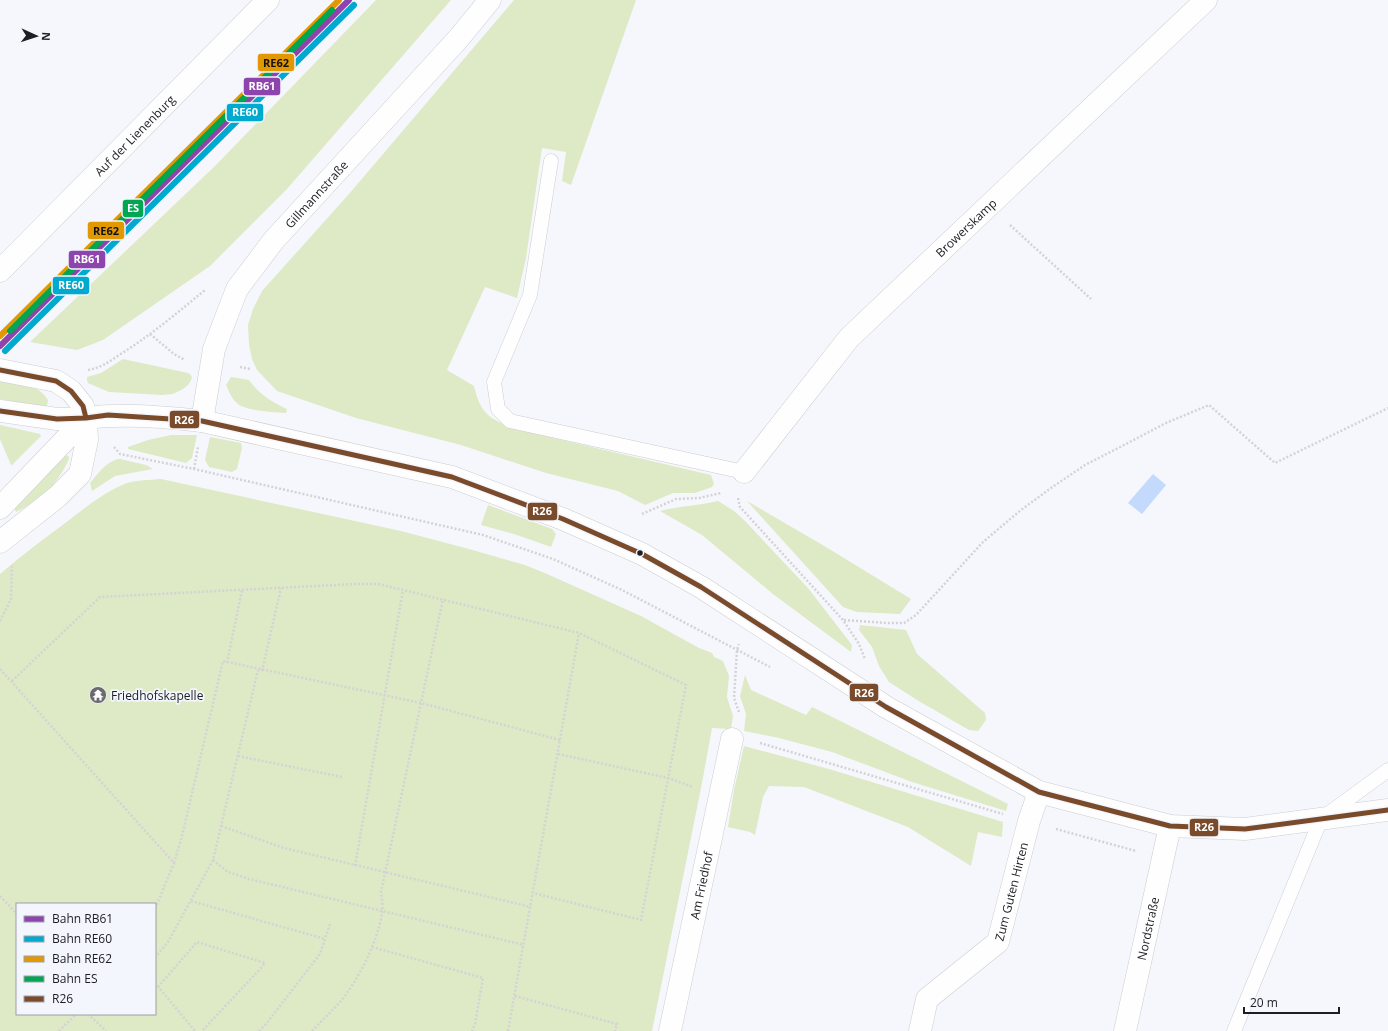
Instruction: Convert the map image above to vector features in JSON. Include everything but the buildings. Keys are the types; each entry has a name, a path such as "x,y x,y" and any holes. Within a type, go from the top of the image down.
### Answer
{"street":[{"name":"Auf der Lienenburg","path":"0,271 268,0"},
{"name":"Gillmannstraße","path":"202,421 214,349 237,290 274,240 453,44 490,0"},
{"name":"Browerskamp","path":"739,481 849,338 1206,0"},
{"path":"0,542 57,497 80,474 87,440 86,418 83,406 71,391 56,381 4,371"},
{"path":"0,411 57,419 86,418 108,415 202,421 452,477 564,519 642,554 702,587 886,706 1039,792 1170,826 1245,829 1388,810"},
{"path":"0,508 86,418"},
{"name":"Am Friedhof","path":"670,1031 732,739"},
{"name":"Zum Guten Hirten","path":"920,1031 927,999 998,942 1028,821 1039,792"},
{"name":"Nordstraße","path":"1125,1031 1170,826"}],"lane":[{"path":"551,161 530,295 494,382 498,409 510,421 739,481"},
{"path":"1234,1031 1321,819 1388,770"}],"path":[{"path":"989,205 1091,299"},
{"path":"82,371 97,369 126,351 150,334 206,289"},
{"path":"843,620 904,623 916,615 983,542 1021,510 1051,488 1085,465 1166,423 1199,408 1209,405 1275,463 1388,408"},
{"path":"86,418 120,454 202,470 483,536 553,559 622,590 772,669"},
{"path":"642,514 676,499 699,498 739,481 740,507 843,620 859,644 867,662"},
{"path":"0,621 11,599 13,560"},
{"path":"12,681 100,597 378,584 579,633 686,685 641,920 533,892"},
{"path":"262,671 281,588"},
{"path":"227,662 242,590"},
{"path":"355,866 403,590"},
{"path":"312,1031 340,1001 359,973 372,947 383,912 381,892 443,599"},
{"path":"508,1031 579,633"},
{"path":"156,907 174,863 182,836 222,661 262,671 421,703 560,740"},
{"path":"732,739 738,729 740,714 734,698 736,668"},
{"path":"0,669 174,863"},
{"path":"156,957 168,942 213,860 258,670"},
{"path":"732,739 744,738 1028,821 1163,858"},
{"path":"558,754 668,778"},
{"path":"238,756 342,776"},
{"path":"221,826 284,848 531,907"},
{"path":"213,860 228,872 249,879 524,945"},
{"path":"0,896 16,913"},
{"path":"191,901 325,939"},
{"path":"258,1031 266,1024 320,954 330,924"},
{"path":"195,1031 158,987 197,942 265,963 202,1031"},
{"path":"372,947 483,978 475,1024 472,1031"},
{"path":"515,996 616,1024 615,1031"},
{"path":"59,1031 75,1015"},
{"path":"89,1015 106,1031"}],"green space":[{"path":"376,0 451,0 287,189 210,266 103,340 77,350 30,342 215,166"},
{"path":"514,0 636,0 571,185 562,181 566,152 542,148 526,258 517,298 485,287 447,370 474,386 483,409 487,414 499,422 515,429 711,475 714,484 712,487 695,493 673,493 645,505 618,491 546,473 461,445 356,418 277,391 257,370 252,359 249,344 248,325 253,309 262,291 349,194"},
{"path":"123,359 188,373 192,378 189,384 183,389 173,394 162,395 109,392 88,383 87,377 101,373"},
{"path":"231,377 249,380 266,397 287,409 286,413 254,410 238,404 232,398 226,385"},
{"path":"0,379 13,381 39,390 48,400 47,406 43,409 0,399"},
{"path":"0,425 40,434 41,436 11,465 0,439"},
{"path":"171,435 197,435 192,458 186,463 128,449 128,447 148,440"},
{"path":"210,437 241,443 242,448 237,469 232,472 209,467 205,460"},
{"path":"66,455 69,459 54,484 41,497 16,512 14,507"},
{"path":"120,459 146,465 153,469 115,476 92,491 90,483 107,465"},
{"path":"161,479 401,531 525,565 641,616 699,648 712,653 714,657 723,661 729,676 727,697 733,716 731,729 712,728 652,1031 0,1031 0,574 89,505 119,486 139,481"},
{"path":"718,501 734,511 744,520 808,588 852,645 851,652 773,594 702,535 660,511"},
{"path":"747,501 911,599 900,614 857,612 843,607"},
{"path":"488,505 552,529 556,534 551,547 517,535 481,525"},
{"path":"860,625 906,630 917,654 985,713 986,720 978,731 969,730 889,682 879,666 872,647 859,630"},
{"path":"745,675 751,690 806,715 812,707 1008,804 1006,811 912,782 832,752 779,738 744,731 746,714 740,696"},
{"path":"744,746 829,769 1003,822 1002,837 978,832 971,866 908,827 804,787 769,786 763,797 755,835 750,832 728,827 734,790"}],"water":[{"path":"1153,474 1166,485 1142,514 1128,503"}],"rail line":[{"name":"RE62","path":"0,336 339,0"},
{"name":"RB61","path":"0,346 349,0"},
{"name":"RE60","path":"5,351 354,5"},
{"name":"ES","path":"10,331 332,10"}],"transit line":[{"name":"R26","path":"0,370 56,381 71,391 83,406 86,418"},
{"name":"R26","path":"0,411 57,419 86,418 108,415 202,421 452,477 563,519 642,554 701,587 886,707 1039,792 1170,826 1245,829 1388,810"}],"place":[{"name":"Friedhofskapelle","path":"98,695"}]}
